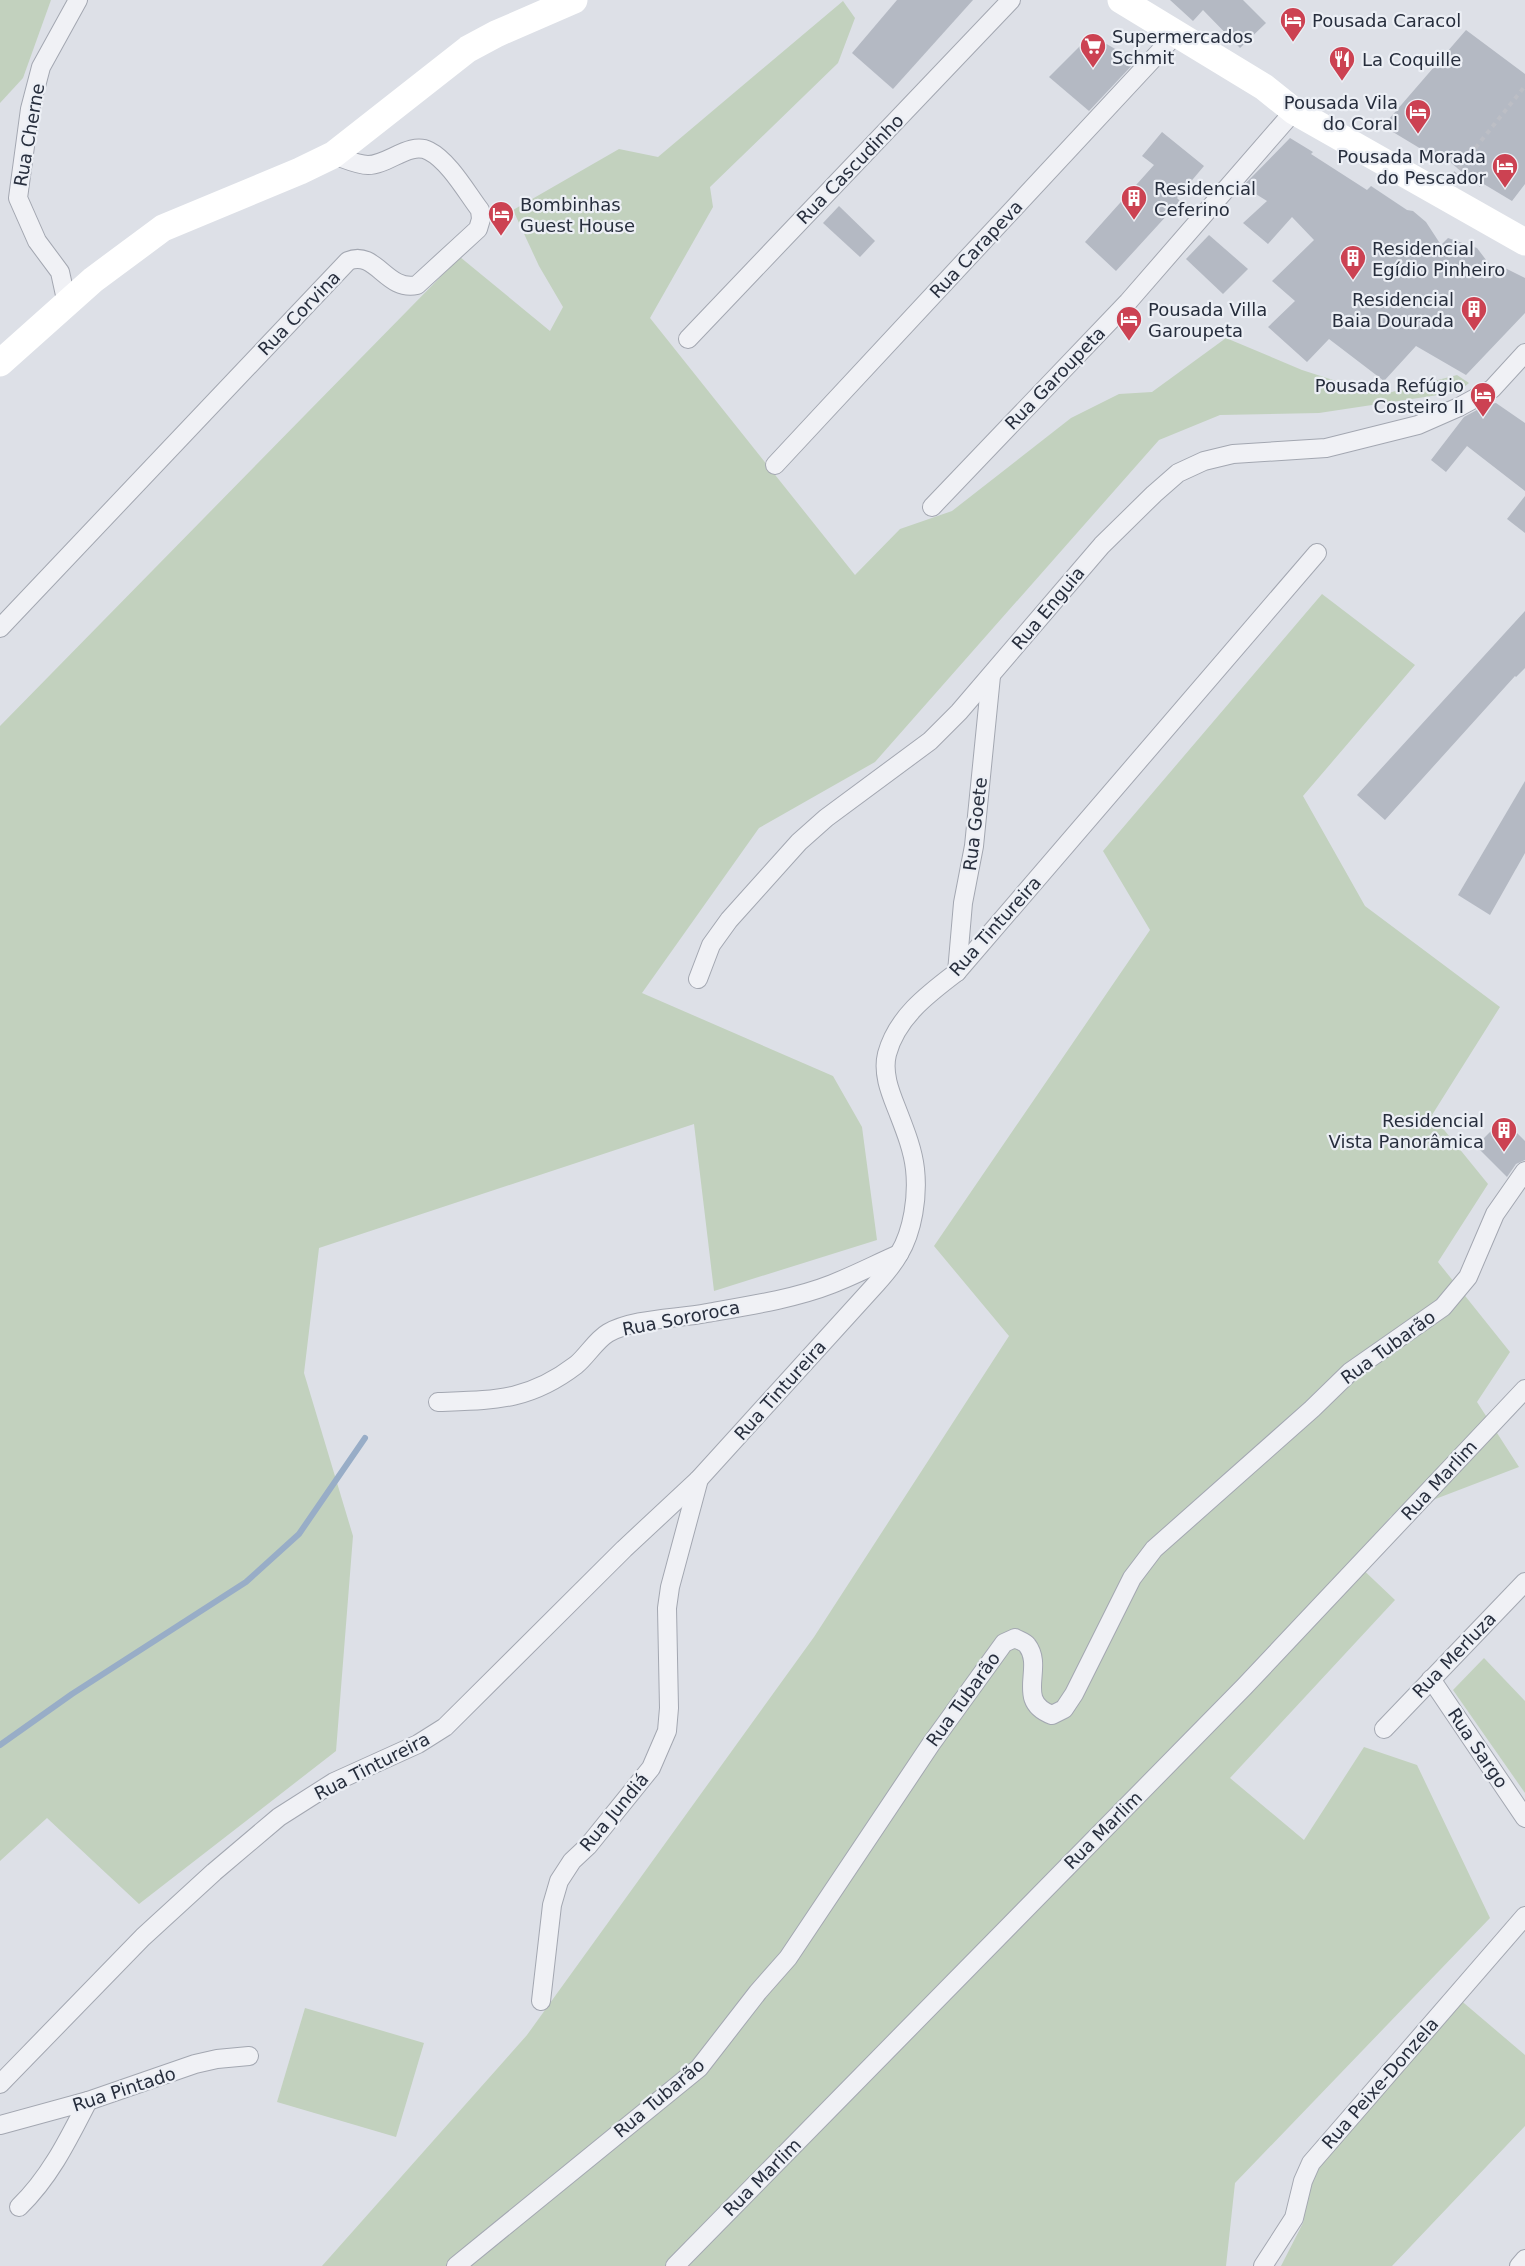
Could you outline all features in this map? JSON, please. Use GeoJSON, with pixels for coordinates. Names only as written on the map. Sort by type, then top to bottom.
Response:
{"type":"FeatureCollection","features":[{"type":"Feature","properties":{"kind":"main road"},"geometry":{"type":"LineString","coordinates":[[0,363],[93,280],[164,228],[333,155],[468,49],[496,34],[574,0]]}},
{"type":"Feature","properties":{"kind":"main road"},"geometry":{"type":"LineString","coordinates":[[1121,0],[1264,87],[1294,111],[1525,242]]}},
{"type":"Feature","properties":{"kind":"street","name":"Rua Cherne"},"geometry":{"type":"LineString","coordinates":[[67,304],[60,272],[37,241],[18,198],[28,119],[41,67],[78,0]]}},
{"type":"Feature","properties":{"kind":"street","name":"Rua Cascudinho"},"geometry":{"type":"LineString","coordinates":[[688,339],[1011,0]]}},
{"type":"Feature","properties":{"kind":"street","name":"Rua Carapeva"},"geometry":{"type":"LineString","coordinates":[[774,465],[1178,33]]}},
{"type":"Feature","properties":{"kind":"street","name":"Rua Garoupeta"},"geometry":{"type":"LineString","coordinates":[[932,507],[1128,302],[1294,111]]}},
{"type":"Feature","properties":{"kind":"street","name":"Rua Corvina"},"geometry":{"type":"LineString","coordinates":[[0,628],[348,261],[357,257],[367,260],[398,284],[408,287],[417,285],[478,229],[481,219],[480,210],[442,160],[430,151],[421,148],[413,149],[367,165],[333,155]]}},
{"type":"Feature","properties":{"kind":"street","name":"Rua Enguia"},"geometry":{"type":"LineString","coordinates":[[698,980],[711,945],[729,920],[799,842],[826,818],[930,741],[991,676],[1102,545],[1178,473],[1204,461],[1233,454],[1326,448],[1418,425],[1492,389],[1525,353]]}},
{"type":"Feature","properties":{"kind":"street","name":"Rua Tintureira"},"geometry":{"type":"LineString","coordinates":[[0,2084],[142,1937],[279,1817],[334,1782],[418,1744],[445,1727],[624,1549],[699,1479],[877,1283],[900,1253],[908,1233],[915,1201],[915,1169],[908,1139],[887,1082],[887,1055],[900,1026],[918,1002],[957,972],[1317,553]]}},
{"type":"Feature","properties":{"kind":"street","name":"Rua Goete"},"geometry":{"type":"LineString","coordinates":[[957,972],[963,903],[974,846],[991,676]]}},
{"type":"Feature","properties":{"kind":"street","name":"Rua Tubarão"},"geometry":{"type":"LineString","coordinates":[[456,2266],[699,2068],[758,1992],[788,1958],[931,1744],[1004,1642],[1015,1638],[1027,1644],[1032,1657],[1034,1703],[1042,1711],[1052,1715],[1064,1710],[1132,1578],[1154,1549],[1350,1372],[1443,1307],[1468,1277],[1495,1214],[1525,1171]]}},
{"type":"Feature","properties":{"kind":"street","name":"Rua Sororoca"},"geometry":{"type":"LineString","coordinates":[[438,1402],[494,1400],[527,1393],[553,1382],[579,1363],[608,1333],[655,1320],[706,1314],[797,1294],[831,1284],[900,1253]]}},
{"type":"Feature","properties":{"kind":"street","name":"Rua Marlim"},"geometry":{"type":"LineString","coordinates":[[675,2266],[1244,1687],[1525,1389]]}},
{"type":"Feature","properties":{"kind":"street","name":"Rua Jundiá"},"geometry":{"type":"LineString","coordinates":[[540,2001],[552,1905],[559,1881],[572,1861],[588,1846],[651,1768],[667,1731],[669,1708],[667,1608],[670,1587],[699,1479]]}},
{"type":"Feature","properties":{"kind":"street","name":"Rua Merluza"},"geometry":{"type":"LineString","coordinates":[[1384,1729],[1525,1582]]}},
{"type":"Feature","properties":{"kind":"street","name":"Rua Sargo"},"geometry":{"type":"LineString","coordinates":[[1431,1679],[1525,1818]]}},
{"type":"Feature","properties":{"kind":"street","name":"Rua Peixe-Donzela"},"geometry":{"type":"LineString","coordinates":[[1263,2266],[1294,2218],[1311,2163],[1525,1916]]}},
{"type":"Feature","properties":{"kind":"street","name":"Rua Pintado"},"geometry":{"type":"LineString","coordinates":[[0,2126],[88,2101],[195,2064],[249,2056]]}},
{"type":"Feature","properties":{"kind":"street"},"geometry":{"type":"LineString","coordinates":[[19,2207],[37,2190],[54,2165],[88,2101]]}},
{"type":"Feature","properties":{"kind":"street"},"geometry":{"type":"LineString","coordinates":[[1519,2266],[1525,2259]]}},
{"type":"Feature","properties":{"kind":"path"},"geometry":{"type":"LineString","coordinates":[[1449,181],[1525,86]]}},
{"type":"Feature","properties":{"kind":"green space"},"geometry":{"type":"Polygon","coordinates":[[[0,0],[51,0],[23,78],[0,103],[0,0]]]}},
{"type":"Feature","properties":{"kind":"green space"},"geometry":{"type":"Polygon","coordinates":[[[843,1],[855,18],[838,63],[710,187],[713,207],[650,318],[855,575],[900,529],[952,511],[1071,418],[1119,394],[1152,392],[1226,338],[1302,370],[1364,390],[1388,393],[1457,375],[1469,383],[1458,392],[1319,413],[1220,415],[1159,440],[875,762],[759,828],[642,993],[833,1076],[862,1127],[877,1240],[714,1291],[694,1124],[319,1248],[304,1373],[353,1536],[336,1751],[139,1904],[47,1818],[0,1861],[0,726],[460,257],[550,331],[563,307],[539,266],[513,210],[619,149],[658,157],[843,1]]]}},
{"type":"Feature","properties":{"kind":"green space"},"geometry":{"type":"Polygon","coordinates":[[[1322,594],[1415,665],[1303,796],[1365,906],[1500,1007],[1432,1115],[1488,1184],[1438,1262],[1510,1352],[1477,1402],[1519,1467],[1391,1516],[1355,1562],[1395,1600],[1230,1778],[1304,1840],[1364,1747],[1417,1765],[1490,1918],[1235,2183],[1226,2266],[322,2266],[527,2035],[814,1637],[1009,1336],[934,1246],[1150,930],[1103,851],[1322,594]]]}},
{"type":"Feature","properties":{"kind":"green space"},"geometry":{"type":"Polygon","coordinates":[[[1484,1658],[1525,1701],[1525,1793],[1453,1690],[1484,1658]]]}},
{"type":"Feature","properties":{"kind":"green space"},"geometry":{"type":"Polygon","coordinates":[[[1458,1998],[1525,2055],[1525,2126],[1392,2266],[1281,2266],[1303,2223],[1311,2167],[1458,1998]]]}},
{"type":"Feature","properties":{"kind":"green space"},"geometry":{"type":"Polygon","coordinates":[[[305,2008],[424,2043],[396,2137],[277,2102],[305,2008]]]}},
{"type":"Feature","properties":{"kind":"building"},"geometry":{"type":"Polygon","coordinates":[[[897,0],[973,0],[893,89],[852,53],[897,0]]]}},
{"type":"Feature","properties":{"kind":"building"},"geometry":{"type":"Polygon","coordinates":[[[1170,0],[1243,0],[1266,23],[1240,48],[1203,10],[1193,21],[1170,0]]]}},
{"type":"Feature","properties":{"kind":"building"},"geometry":{"type":"Polygon","coordinates":[[[1466,30],[1525,74],[1525,184],[1512,201],[1482,183],[1480,187],[1444,157],[1441,161],[1383,126],[1466,30]]]}},
{"type":"Feature","properties":{"kind":"building","name":"Supermercados Schmit"},"geometry":{"type":"Polygon","coordinates":[[[1091,35],[1136,61],[1089,111],[1049,77],[1091,35]]]}},
{"type":"Feature","properties":{"kind":"building"},"geometry":{"type":"Polygon","coordinates":[[[1162,132],[1204,166],[1177,198],[1180,201],[1116,271],[1085,242],[1154,165],[1142,156],[1162,132]]]}},
{"type":"Feature","properties":{"kind":"building"},"geometry":{"type":"Polygon","coordinates":[[[1290,138],[1367,190],[1371,186],[1407,210],[1413,211],[1426,222],[1441,245],[1448,238],[1477,248],[1496,273],[1503,267],[1525,278],[1525,313],[1466,375],[1416,346],[1384,381],[1329,339],[1307,362],[1268,327],[1295,301],[1272,281],[1314,240],[1292,217],[1268,244],[1243,223],[1267,201],[1243,186],[1290,138]]]}},
{"type":"Feature","properties":{"kind":"building"},"geometry":{"type":"Polygon","coordinates":[[[839,206],[875,241],[860,257],[823,223],[839,206]]]}},
{"type":"Feature","properties":{"kind":"building"},"geometry":{"type":"Polygon","coordinates":[[[1209,235],[1248,269],[1223,294],[1186,259],[1209,235]]]}},
{"type":"Feature","properties":{"kind":"building"},"geometry":{"type":"Polygon","coordinates":[[[1496,403],[1525,423],[1525,491],[1467,446],[1446,472],[1431,460],[1464,417],[1486,405],[1496,403]]]}},
{"type":"Feature","properties":{"kind":"building"},"geometry":{"type":"Polygon","coordinates":[[[1525,496],[1525,533],[1507,519],[1525,496]]]}},
{"type":"Feature","properties":{"kind":"building"},"geometry":{"type":"Polygon","coordinates":[[[1525,611],[1525,668],[1515,676],[1385,820],[1357,795],[1525,611]]]}},
{"type":"Feature","properties":{"kind":"building"},"geometry":{"type":"Polygon","coordinates":[[[1525,781],[1525,853],[1490,915],[1458,895],[1525,781]]]}},
{"type":"Feature","properties":{"kind":"building","name":"Residencial Vista Panorâmica"},"geometry":{"type":"Polygon","coordinates":[[[1503,1119],[1525,1141],[1525,1160],[1516,1164],[1507,1177],[1476,1146],[1503,1119]]]}},
{"type":"Feature","properties":{"kind":"waterway"},"geometry":{"type":"LineString","coordinates":[[0,1745],[72,1694],[246,1582],[299,1534],[365,1438]]}},
{"type":"Feature","properties":{"kind":"place","name":"Pousada Caracol"},"geometry":{"type":"Point","coordinates":[1293,43]}},
{"type":"Feature","properties":{"kind":"place","name":"Supermercados Schmit"},"geometry":{"type":"Point","coordinates":[1093,69]}},
{"type":"Feature","properties":{"kind":"place","name":"La Coquille"},"geometry":{"type":"Point","coordinates":[1342,82]}},
{"type":"Feature","properties":{"kind":"place","name":"Pousada Vila do Coral"},"geometry":{"type":"Point","coordinates":[1418,135]}},
{"type":"Feature","properties":{"kind":"place","name":"Pousada Morada do Pescador"},"geometry":{"type":"Point","coordinates":[1505,189]}},
{"type":"Feature","properties":{"kind":"place","name":"Residencial Ceferino"},"geometry":{"type":"Point","coordinates":[1134,221]}},
{"type":"Feature","properties":{"kind":"place","name":"Bombinhas Guest House"},"geometry":{"type":"Point","coordinates":[501,237]}},
{"type":"Feature","properties":{"kind":"place","name":"Residencial Egídio Pinheiro"},"geometry":{"type":"Point","coordinates":[1353,281]}},
{"type":"Feature","properties":{"kind":"place","name":"Residencial Baia Dourada"},"geometry":{"type":"Point","coordinates":[1474,332]}},
{"type":"Feature","properties":{"kind":"place","name":"Pousada Villa Garoupeta"},"geometry":{"type":"Point","coordinates":[1129,342]}},
{"type":"Feature","properties":{"kind":"place","name":"Pousada Refúgio Costeiro II"},"geometry":{"type":"Point","coordinates":[1483,418]}},
{"type":"Feature","properties":{"kind":"place","name":"Residencial Vista Panorâmica"},"geometry":{"type":"Point","coordinates":[1504,1153]}}]}
